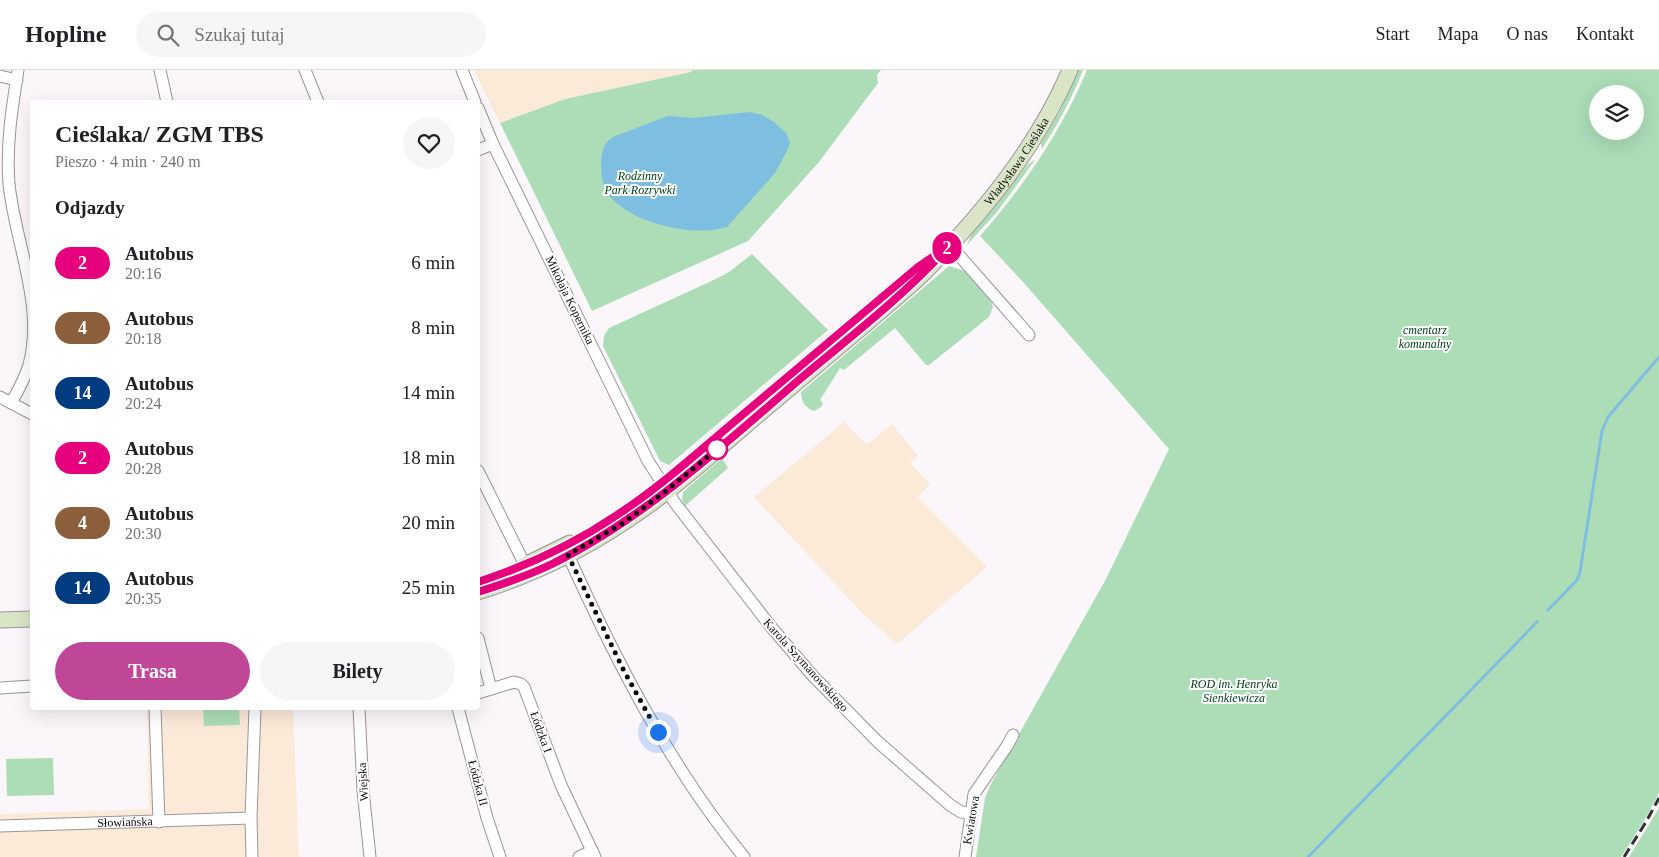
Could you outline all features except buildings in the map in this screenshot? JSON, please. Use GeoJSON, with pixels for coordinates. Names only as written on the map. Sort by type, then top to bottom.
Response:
{"type":"FeatureCollection","features":[{"type":"Feature","properties":{"kind":"street"},"geometry":{"type":"LineString","coordinates":[[160,70],[167,100]]}},
{"type":"Feature","properties":{"kind":"street"},"geometry":{"type":"LineString","coordinates":[[305,70],[317,100]]}},
{"type":"Feature","properties":{"kind":"street"},"geometry":{"type":"LineString","coordinates":[[462,70],[474,100]]}},
{"type":"Feature","properties":{"kind":"street","name":"Władysława Cieślaka"},"geometry":{"type":"LineString","coordinates":[[664,487],[924,273],[988,203],[1025,153],[1054,105],[1065,73]]}},
{"type":"Feature","properties":{"kind":"street"},"geometry":{"type":"LineString","coordinates":[[0,76],[18,75],[9,133],[8,171],[14,214],[30,284]]}},
{"type":"Feature","properties":{"kind":"street","name":"Mikołaja Kopernika"},"geometry":{"type":"LineString","coordinates":[[480,113],[493,144],[648,461],[664,487]]}},
{"type":"Feature","properties":{"kind":"street"},"geometry":{"type":"LineString","coordinates":[[480,149],[493,144]]}},
{"type":"Feature","properties":{"kind":"street"},"geometry":{"type":"LineString","coordinates":[[950,245],[1029,335]]}},
{"type":"Feature","properties":{"kind":"street"},"geometry":{"type":"LineString","coordinates":[[11,403],[28,367],[30,350]]}},
{"type":"Feature","properties":{"kind":"street"},"geometry":{"type":"LineString","coordinates":[[0,397],[30,413]]}},
{"type":"Feature","properties":{"kind":"street"},"geometry":{"type":"LineString","coordinates":[[480,476],[525,565]]}},
{"type":"Feature","properties":{"kind":"street"},"geometry":{"type":"LineString","coordinates":[[480,591],[553,564],[623,523],[664,487]]}},
{"type":"Feature","properties":{"kind":"street"},"geometry":{"type":"LineString","coordinates":[[480,581],[525,565],[566,545],[664,487]]}},
{"type":"Feature","properties":{"kind":"street","name":"Karola Szymanowskiego"},"geometry":{"type":"LineString","coordinates":[[664,487],[766,621],[823,688],[878,742],[950,805],[961,812],[971,814]]}},
{"type":"Feature","properties":{"kind":"street"},"geometry":{"type":"LineString","coordinates":[[568,555],[649,717],[694,790],[744,857]]}},
{"type":"Feature","properties":{"kind":"street"},"geometry":{"type":"LineString","coordinates":[[0,620],[30,619]]}},
{"type":"Feature","properties":{"kind":"street"},"geometry":{"type":"LineString","coordinates":[[480,646],[491,689],[480,692]]}},
{"type":"Feature","properties":{"kind":"street","name":"Łódzka I"},"geometry":{"type":"LineString","coordinates":[[491,689],[514,682],[518,682],[524,687],[561,785],[593,854]]}},
{"type":"Feature","properties":{"kind":"street"},"geometry":{"type":"LineString","coordinates":[[0,688],[30,686]]}},
{"type":"Feature","properties":{"kind":"street"},"geometry":{"type":"LineString","coordinates":[[155,710],[159,822]]}},
{"type":"Feature","properties":{"kind":"street"},"geometry":{"type":"LineString","coordinates":[[252,857],[251,818],[254,710]]}},
{"type":"Feature","properties":{"kind":"street","name":"Wiejska"},"geometry":{"type":"LineString","coordinates":[[358,710],[363,790],[370,857]]}},
{"type":"Feature","properties":{"kind":"street","name":"Łódzka II"},"geometry":{"type":"LineString","coordinates":[[459,710],[500,857]]}},
{"type":"Feature","properties":{"kind":"street","name":"Kwiatowa"},"geometry":{"type":"LineString","coordinates":[[965,857],[976,791],[1008,746],[1013,734]]}},
{"type":"Feature","properties":{"kind":"street","name":"Słowiańska"},"geometry":{"type":"LineString","coordinates":[[0,826],[251,818]]}},
{"type":"Feature","properties":{"kind":"street"},"geometry":{"type":"LineString","coordinates":[[579,857],[593,854]]}},
{"type":"Feature","properties":{"kind":"shaded area"},"geometry":{"type":"Polygon","coordinates":[[[474,70],[692,70],[692,72],[565,99],[500,123],[474,70]]]}},
{"type":"Feature","properties":{"kind":"shaded area"},"geometry":{"type":"Polygon","coordinates":[[[844,422],[867,445],[892,424],[918,456],[910,463],[930,484],[918,497],[987,567],[897,644],[864,615],[754,497],[844,422]]]}},
{"type":"Feature","properties":{"kind":"shaded area"},"geometry":{"type":"Polygon","coordinates":[[[147,710],[293,710],[299,857],[0,857],[0,814],[149,809],[147,710]]]}},
{"type":"Feature","properties":{"kind":"green space","name":"Rodzinny Park Rozrywki"},"geometry":{"type":"Polygon","coordinates":[[[692,70],[881,70],[877,75],[878,83],[819,162],[748,241],[592,311],[500,123],[565,99],[691,72],[692,70]]]}},
{"type":"Feature","properties":{"kind":"green space"},"geometry":{"type":"Polygon","coordinates":[[[1078,70],[1083,70],[1074,91],[1042,149],[1041,143],[1060,111],[1078,70]]]}},
{"type":"Feature","properties":{"kind":"green space"},"geometry":{"type":"Polygon","coordinates":[[[1087,70],[1659,70],[1659,793],[1621,857],[976,857],[985,798],[991,784],[1106,579],[1169,449],[1024,283],[980,236],[1012,198],[1040,158],[1066,115],[1087,70]]]}},
{"type":"Feature","properties":{"kind":"green space"},"geometry":{"type":"Polygon","coordinates":[[[1035,160],[997,212],[967,245],[972,233],[1028,164],[1035,160]]]}},
{"type":"Feature","properties":{"kind":"green space"},"geometry":{"type":"Polygon","coordinates":[[[752,254],[828,330],[669,465],[660,461],[603,346],[604,336],[609,328],[729,272],[752,254]]]}},
{"type":"Feature","properties":{"kind":"green space"},"geometry":{"type":"Polygon","coordinates":[[[949,266],[965,271],[991,301],[993,307],[989,317],[929,365],[926,365],[895,328],[844,370],[840,368],[820,400],[823,403],[821,407],[814,411],[806,406],[801,392],[949,266]]]}},
{"type":"Feature","properties":{"kind":"green space"},"geometry":{"type":"Polygon","coordinates":[[[722,458],[728,468],[685,506],[682,499],[683,492],[722,458]]]}},
{"type":"Feature","properties":{"kind":"green space"},"geometry":{"type":"Polygon","coordinates":[[[203,710],[239,710],[240,725],[204,726],[203,710]]]}},
{"type":"Feature","properties":{"kind":"green space"},"geometry":{"type":"Polygon","coordinates":[[[53,758],[54,795],[7,796],[6,759],[53,758]]]}},
{"type":"Feature","properties":{"kind":"green space"},"geometry":{"type":"Polygon","coordinates":[[[1659,807],[1659,857],[1629,857],[1656,813],[1659,807]]]}},
{"type":"Feature","properties":{"kind":"water"},"geometry":{"type":"Polygon","coordinates":[[[750,112],[762,115],[774,122],[786,133],[790,142],[775,173],[727,227],[697,231],[662,225],[630,213],[617,204],[607,193],[602,178],[601,159],[605,145],[613,137],[668,116],[693,118],[750,112]]]}},
{"type":"Feature","properties":{"kind":"waterway"},"geometry":{"type":"LineString","coordinates":[[1548,610],[1577,580],[1580,572],[1602,431],[1608,417],[1659,357]]}},
{"type":"Feature","properties":{"kind":"waterway"},"geometry":{"type":"LineString","coordinates":[[1308,857],[1537,622]]}},
{"type":"Feature","properties":{"kind":"railway"},"geometry":{"type":"LineString","coordinates":[[1624,857],[1659,798]]}},
{"type":"Feature","properties":{"kind":"bus line","name":"2"},"geometry":{"type":"LineString","coordinates":[[480,581],[548,555],[617,515],[644,496],[692,458],[918,267],[950,245],[924,273],[891,302],[698,466],[623,523],[553,564],[504,584],[480,591]]}},
{"type":"Feature","properties":{"kind":"route"},"geometry":{"type":"LineString","coordinates":[[658,732],[624,671],[568,555],[623,523],[698,466],[717,449]]}},
{"type":"Feature","properties":{"kind":"park label","name":"cmentarz komunalny"},"geometry":{"type":"Point","coordinates":[1425,337]}},
{"type":"Feature","properties":{"kind":"park label","name":"ROD im. Henryka Sienkiewicza"},"geometry":{"type":"Point","coordinates":[1234,691]}}]}
